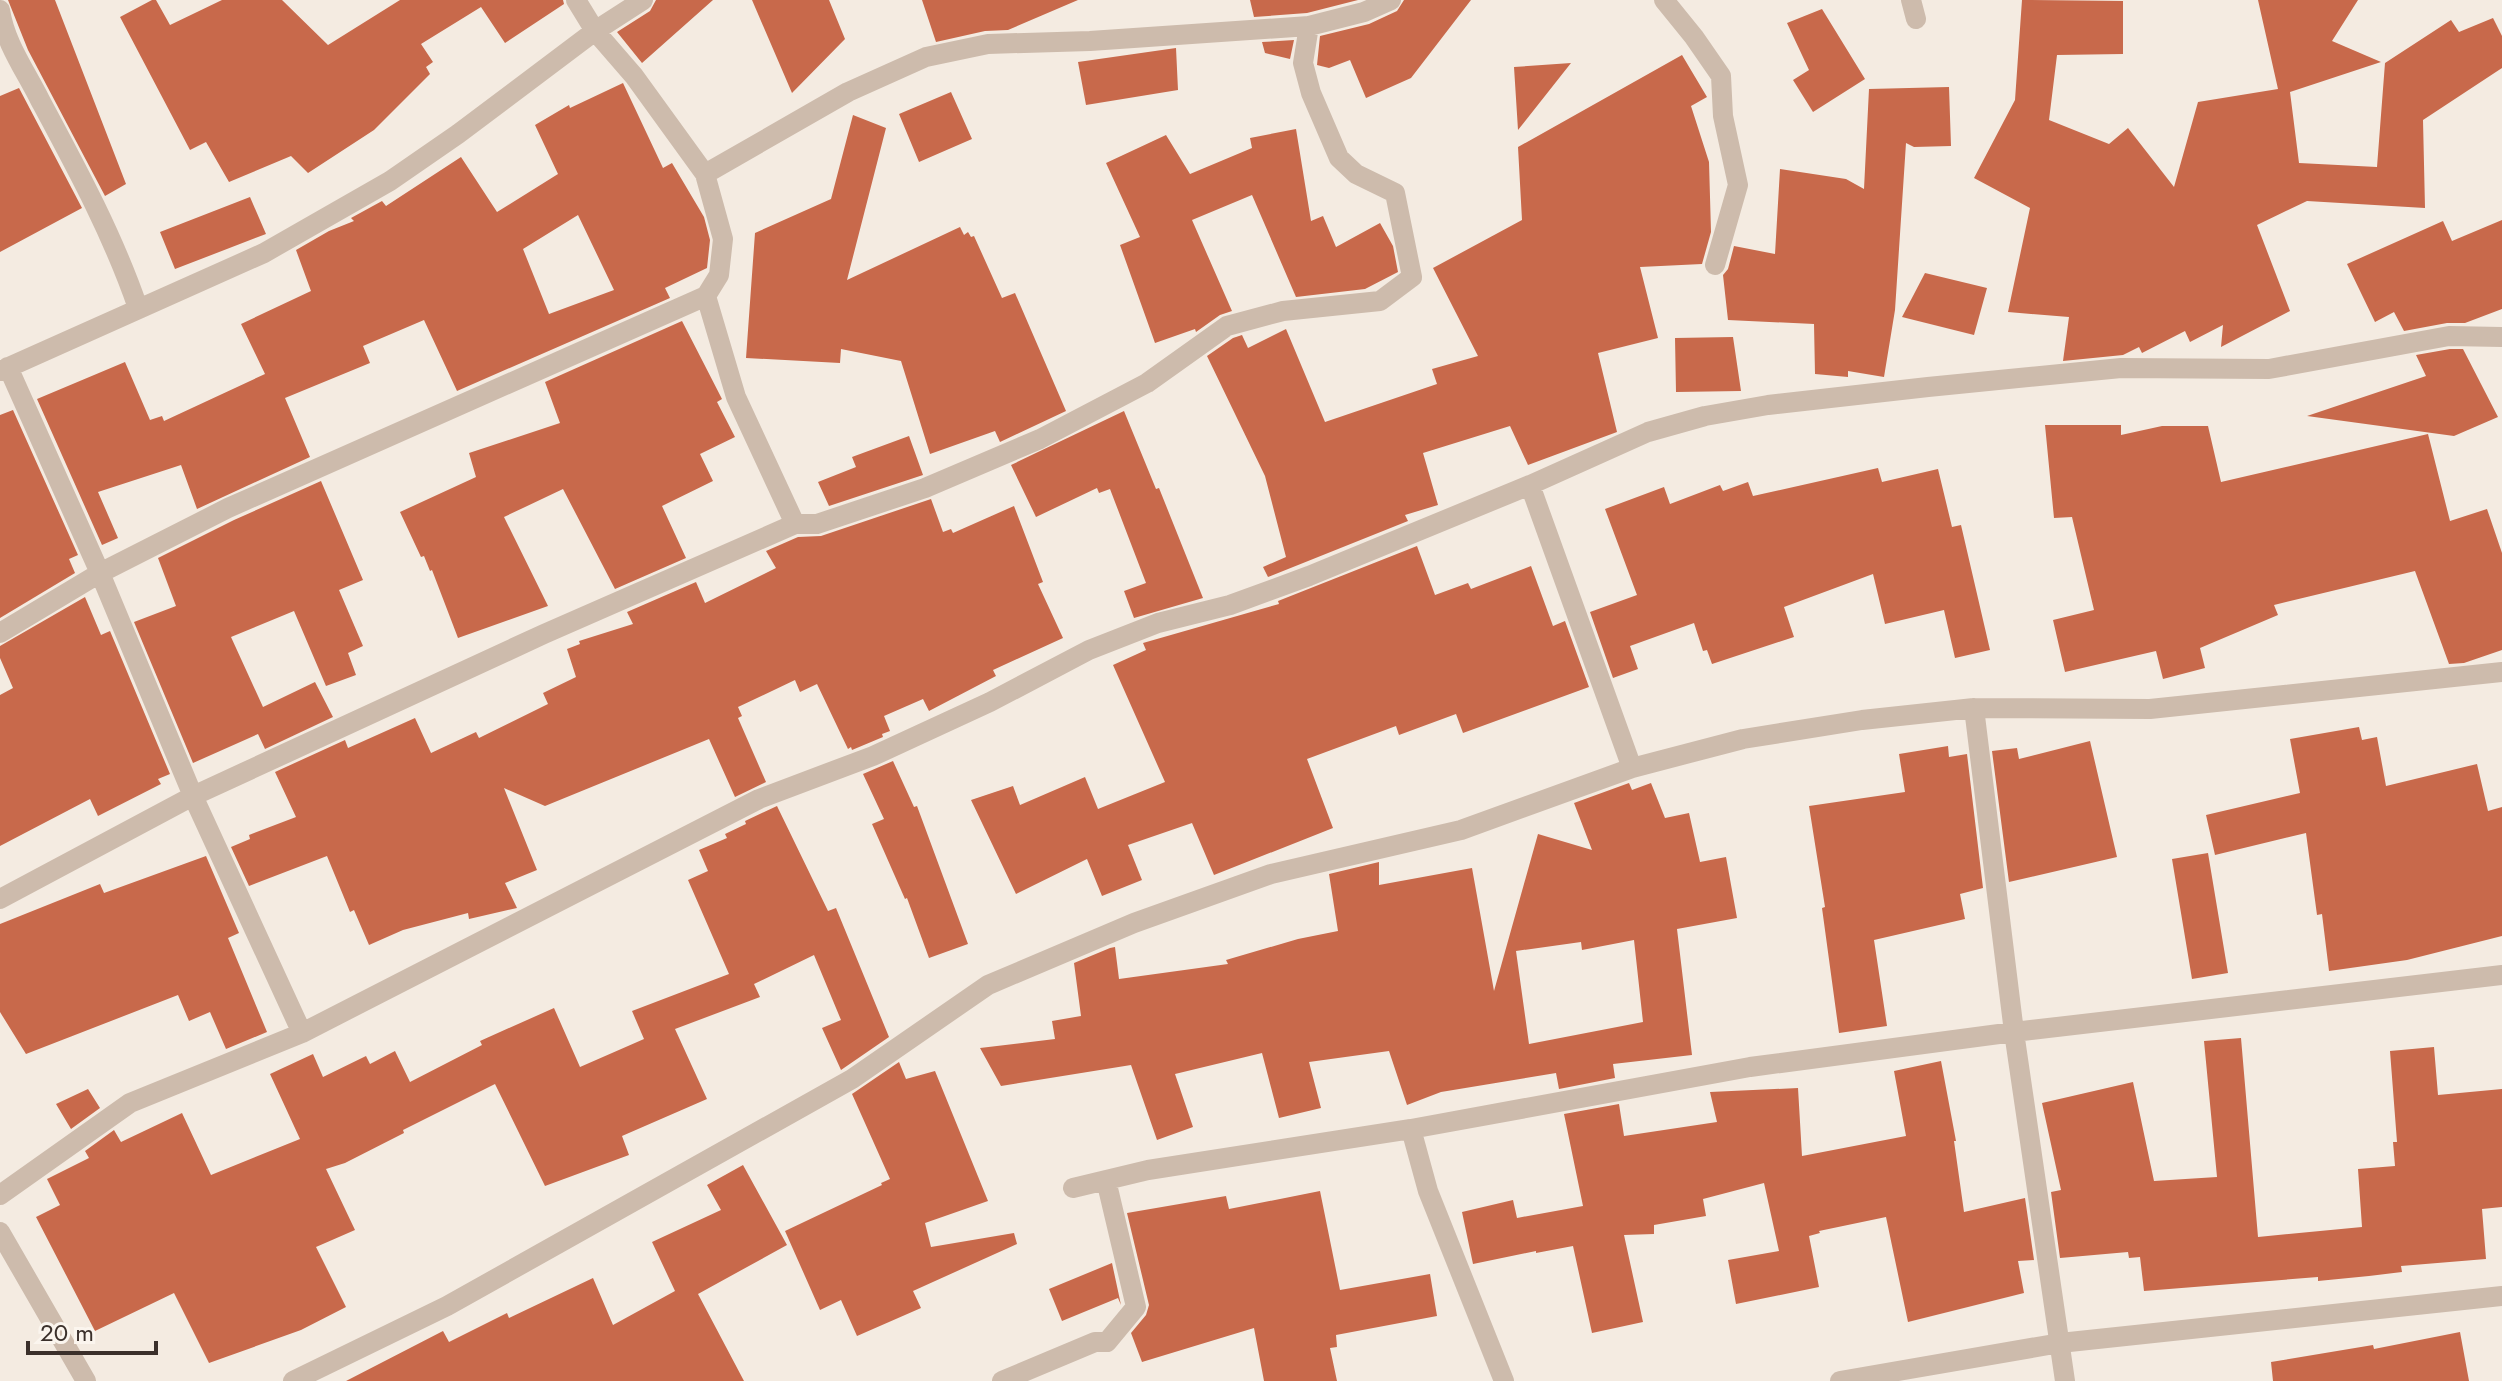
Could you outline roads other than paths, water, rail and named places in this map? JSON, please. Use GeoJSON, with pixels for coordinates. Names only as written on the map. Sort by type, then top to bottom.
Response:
{"type":"FeatureCollection","features":[{"type":"Feature","properties":{"kind":"street"},"geometry":{"type":"LineString","coordinates":[[0,633],[100,573],[242,501],[706,296],[719,275],[723,239],[705,174],[634,76],[595,31],[576,0]]}},
{"type":"Feature","properties":{"kind":"street"},"geometry":{"type":"LineString","coordinates":[[302,1033],[193,796],[100,573],[4,369],[264,253],[390,181],[595,31],[643,0]]}},
{"type":"Feature","properties":{"kind":"street"},"geometry":{"type":"LineString","coordinates":[[705,174],[848,92],[926,57],[988,44],[1090,41],[1309,26],[1364,12],[1391,0]]}},
{"type":"Feature","properties":{"kind":"street"},"geometry":{"type":"LineString","coordinates":[[1664,0],[1721,76],[1723,116],[1738,185],[1715,265]]}},
{"type":"Feature","properties":{"kind":"street"},"geometry":{"type":"LineString","coordinates":[[0,10],[16,56],[121,260],[138,308]]}},
{"type":"Feature","properties":{"kind":"street"},"geometry":{"type":"LineString","coordinates":[[0,899],[193,796],[544,634],[795,524],[817,524],[925,488],[1040,439],[1147,383],[1227,326],[1283,311],[1380,301],[1412,277],[1395,193],[1356,174],[1339,158],[1311,93],[1303,63],[1309,26]]}},
{"type":"Feature","properties":{"kind":"street"},"geometry":{"type":"LineString","coordinates":[[706,296],[736,397],[795,524]]}},
{"type":"Feature","properties":{"kind":"street"},"geometry":{"type":"LineString","coordinates":[[0,1195],[130,1103],[302,1033],[759,799],[873,756],[990,702],[1089,650],[1158,623],[1230,605],[1309,576],[1530,485],[1648,432],[1705,416],[1768,405],[2121,368],[2269,369],[2449,336],[2502,337]]}},
{"type":"Feature","properties":{"kind":"street"},"geometry":{"type":"LineString","coordinates":[[1530,485],[1632,768]]}},
{"type":"Feature","properties":{"kind":"street"},"geometry":{"type":"LineString","coordinates":[[293,1381],[447,1306],[852,1079],[988,985],[1134,923],[1271,874],[1461,830],[1632,768],[1743,739],[1862,720],[1974,708],[2150,709],[2502,672]]}},
{"type":"Feature","properties":{"kind":"street"},"geometry":{"type":"LineString","coordinates":[[1974,708],[2014,1032],[2065,1381]]}},
{"type":"Feature","properties":{"kind":"street"},"geometry":{"type":"LineString","coordinates":[[1073,1188],[1148,1170],[1411,1129],[1750,1067],[2014,1032],[2502,975]]}},
{"type":"Feature","properties":{"kind":"street"},"geometry":{"type":"LineString","coordinates":[[1411,1129],[1428,1191],[1504,1381]]}},
{"type":"Feature","properties":{"kind":"street"},"geometry":{"type":"LineString","coordinates":[[1002,1381],[1095,1342],[1107,1342],[1136,1307],[1106,1180]]}},
{"type":"Feature","properties":{"kind":"street"},"geometry":{"type":"LineString","coordinates":[[0,1232],[86,1381]]}},
{"type":"Feature","properties":{"kind":"street"},"geometry":{"type":"LineString","coordinates":[[1840,1381],[2060,1343],[2502,1296]]}}]}
